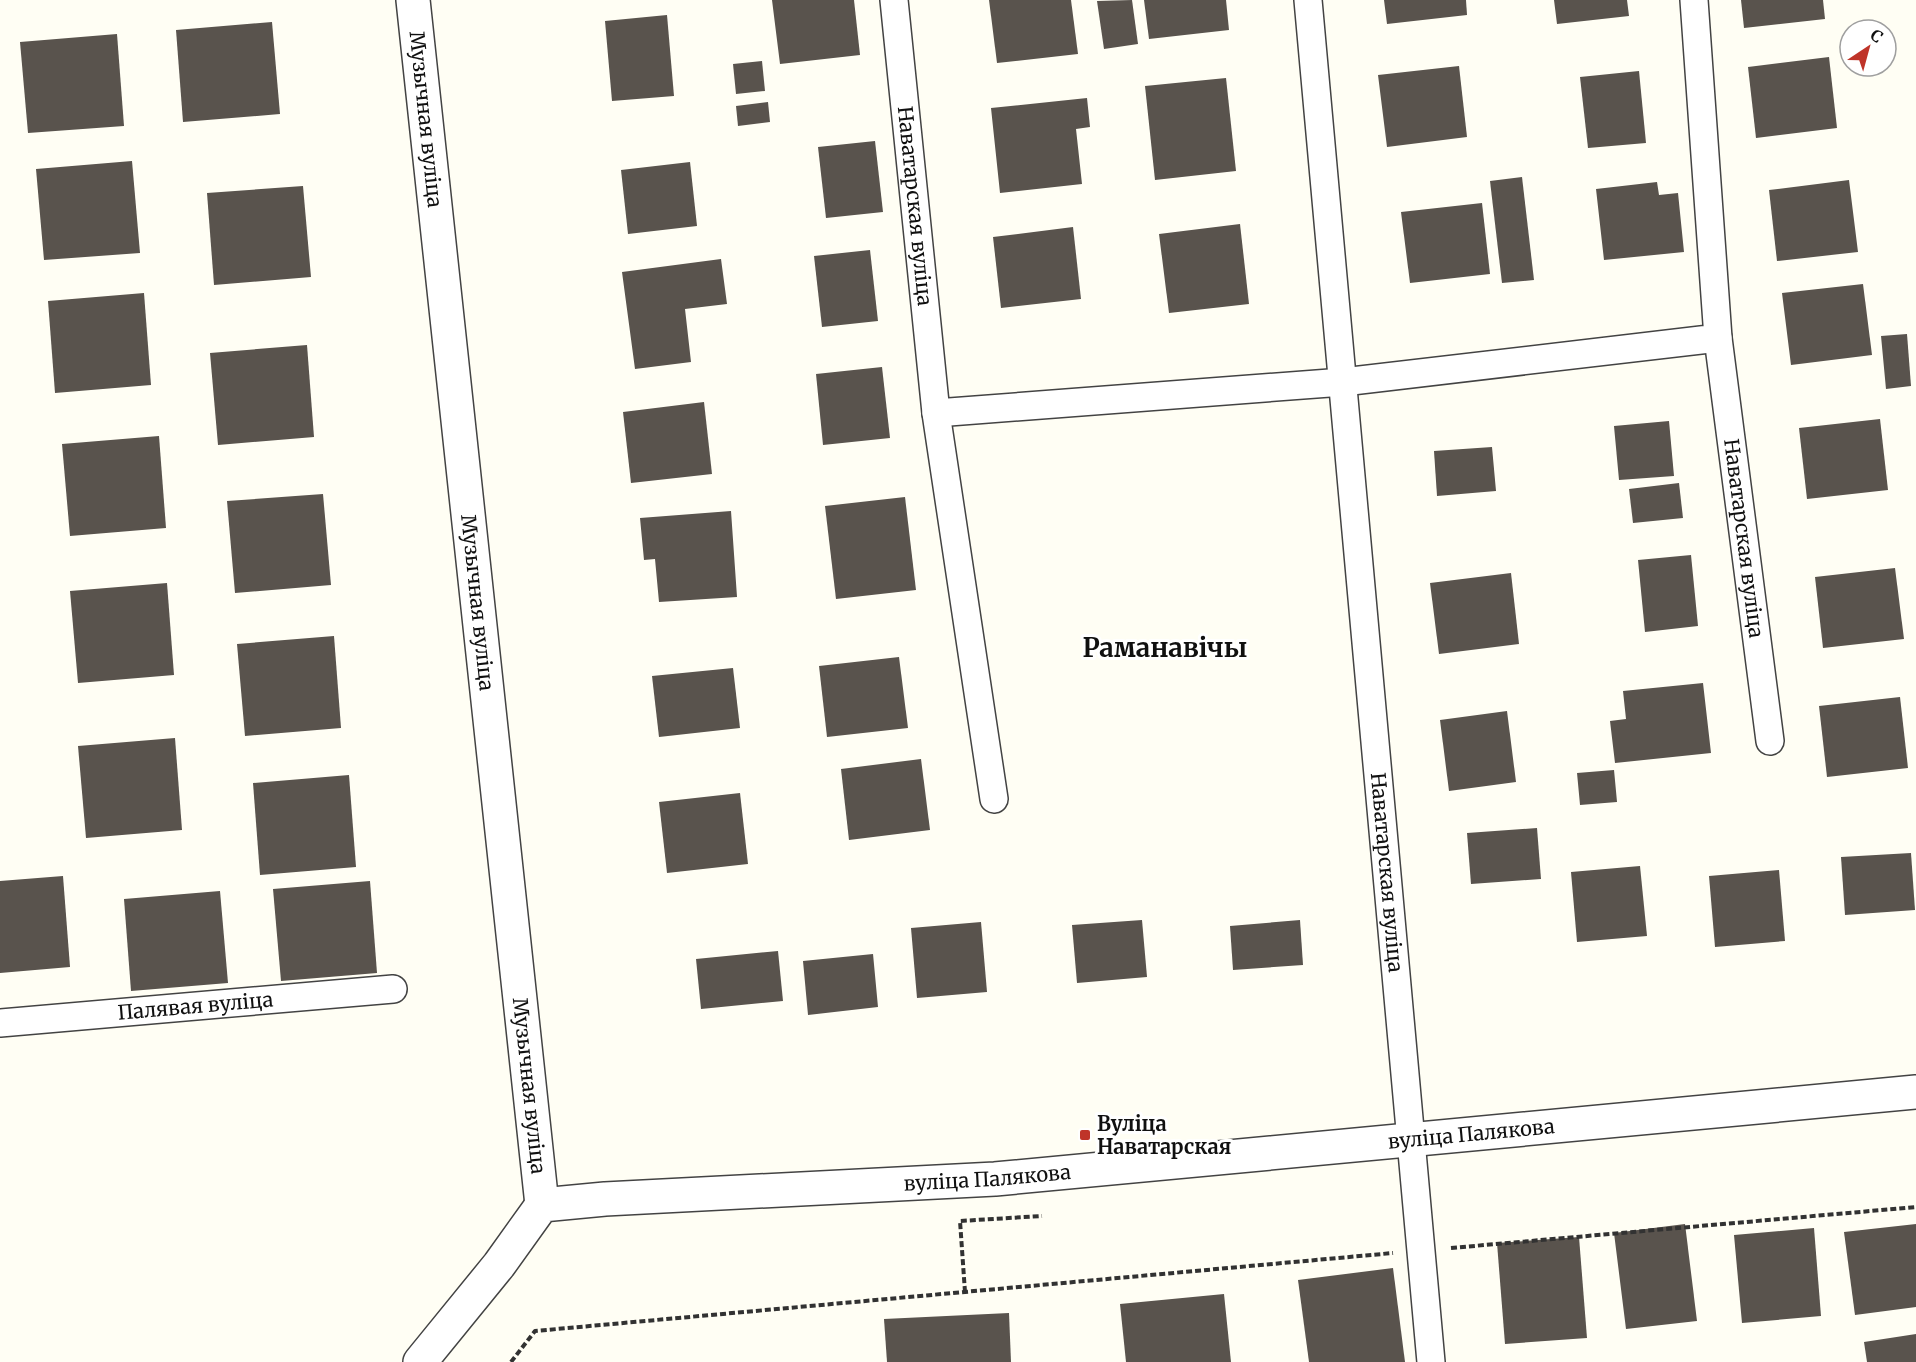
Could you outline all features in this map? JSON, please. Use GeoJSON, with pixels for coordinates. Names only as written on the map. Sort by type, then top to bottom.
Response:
{"type":"FeatureCollection","features":[{"type":"Feature","properties":{"kind":"street","name":"Музычная вуліца"},"geometry":{"type":"LineString","coordinates":[[413,0],[542,1205]]}},
{"type":"Feature","properties":{"kind":"street","name":"Наватарская вуліца"},"geometry":{"type":"LineString","coordinates":[[894,0],[936,413],[994,799]]}},
{"type":"Feature","properties":{"kind":"street","name":"Наватарская вуліца"},"geometry":{"type":"LineString","coordinates":[[1308,0],[1431,1362]]}},
{"type":"Feature","properties":{"kind":"street","name":"Наватарская вуліца"},"geometry":{"type":"LineString","coordinates":[[1694,0],[1718,338],[1770,741]]}},
{"type":"Feature","properties":{"kind":"street"},"geometry":{"type":"LineString","coordinates":[[936,413],[1343,382],[1718,338]]}},
{"type":"Feature","properties":{"kind":"street","name":"Палявая вуліца"},"geometry":{"type":"LineString","coordinates":[[0,1023],[393,989]]}},
{"type":"Feature","properties":{"kind":"street","name":"вуліца Палякова"},"geometry":{"type":"LineString","coordinates":[[542,1205],[604,1199],[995,1179],[1916,1092]]}},
{"type":"Feature","properties":{"kind":"street"},"geometry":{"type":"LineString","coordinates":[[420,1362],[499,1265],[542,1205]]}},
{"type":"Feature","properties":{"kind":"path"},"geometry":{"type":"LineString","coordinates":[[1446,1249],[1916,1207]]}},
{"type":"Feature","properties":{"kind":"path"},"geometry":{"type":"LineString","coordinates":[[965,1292],[960,1221],[1042,1216]]}},
{"type":"Feature","properties":{"kind":"path"},"geometry":{"type":"LineString","coordinates":[[512,1362],[535,1331],[1397,1253]]}},
{"type":"Feature","properties":{"kind":"building"},"geometry":{"type":"Polygon","coordinates":[[[772,0],[854,0],[860,55],[780,64],[772,0]]]}},
{"type":"Feature","properties":{"kind":"building"},"geometry":{"type":"Polygon","coordinates":[[[989,0],[1071,0],[1078,54],[997,63],[989,0]]]}},
{"type":"Feature","properties":{"kind":"building"},"geometry":{"type":"Polygon","coordinates":[[[1132,0],[1138,44],[1104,49],[1097,1],[1132,0]]]}},
{"type":"Feature","properties":{"kind":"building"},"geometry":{"type":"Polygon","coordinates":[[[1144,0],[1226,0],[1229,30],[1149,39],[1144,0]]]}},
{"type":"Feature","properties":{"kind":"building"},"geometry":{"type":"Polygon","coordinates":[[[1384,0],[1466,0],[1467,15],[1387,24],[1384,0]]]}},
{"type":"Feature","properties":{"kind":"building"},"geometry":{"type":"Polygon","coordinates":[[[1554,0],[1627,0],[1629,16],[1557,24],[1554,0]]]}},
{"type":"Feature","properties":{"kind":"building"},"geometry":{"type":"Polygon","coordinates":[[[1741,0],[1823,0],[1825,19],[1744,28],[1741,0]]]}},
{"type":"Feature","properties":{"kind":"building"},"geometry":{"type":"Polygon","coordinates":[[[667,15],[674,96],[612,101],[605,21],[667,15]]]}},
{"type":"Feature","properties":{"kind":"building"},"geometry":{"type":"Polygon","coordinates":[[[272,22],[280,114],[183,122],[176,30],[272,22]]]}},
{"type":"Feature","properties":{"kind":"building"},"geometry":{"type":"Polygon","coordinates":[[[117,34],[124,126],[28,133],[20,42],[117,34]]]}},
{"type":"Feature","properties":{"kind":"building"},"geometry":{"type":"Polygon","coordinates":[[[1829,57],[1837,128],[1756,138],[1748,67],[1829,57]]]}},
{"type":"Feature","properties":{"kind":"building"},"geometry":{"type":"Polygon","coordinates":[[[762,61],[765,91],[736,94],[733,64],[762,61]]]}},
{"type":"Feature","properties":{"kind":"building"},"geometry":{"type":"Polygon","coordinates":[[[1459,66],[1467,137],[1387,147],[1378,75],[1459,66]]]}},
{"type":"Feature","properties":{"kind":"building"},"geometry":{"type":"Polygon","coordinates":[[[1639,71],[1646,143],[1588,148],[1580,77],[1639,71]]]}},
{"type":"Feature","properties":{"kind":"building"},"geometry":{"type":"Polygon","coordinates":[[[1226,78],[1236,171],[1155,180],[1145,86],[1226,78]]]}},
{"type":"Feature","properties":{"kind":"building"},"geometry":{"type":"Polygon","coordinates":[[[1087,98],[1090,127],[1076,129],[1082,184],[1000,193],[991,108],[1087,98]]]}},
{"type":"Feature","properties":{"kind":"building"},"geometry":{"type":"Polygon","coordinates":[[[768,102],[770,122],[738,126],[736,106],[768,102]]]}},
{"type":"Feature","properties":{"kind":"building"},"geometry":{"type":"Polygon","coordinates":[[[875,141],[883,212],[826,218],[818,147],[875,141]]]}},
{"type":"Feature","properties":{"kind":"building"},"geometry":{"type":"Polygon","coordinates":[[[132,161],[140,253],[44,260],[36,169],[132,161]]]}},
{"type":"Feature","properties":{"kind":"building"},"geometry":{"type":"Polygon","coordinates":[[[690,162],[697,226],[628,234],[621,170],[690,162]]]}},
{"type":"Feature","properties":{"kind":"building"},"geometry":{"type":"Polygon","coordinates":[[[1522,177],[1534,280],[1502,283],[1490,181],[1522,177]]]}},
{"type":"Feature","properties":{"kind":"building"},"geometry":{"type":"Polygon","coordinates":[[[1849,180],[1858,252],[1777,261],[1769,190],[1849,180]]]}},
{"type":"Feature","properties":{"kind":"building"},"geometry":{"type":"Polygon","coordinates":[[[1657,182],[1659,195],[1678,193],[1684,252],[1604,260],[1596,189],[1657,182]]]}},
{"type":"Feature","properties":{"kind":"building"},"geometry":{"type":"Polygon","coordinates":[[[303,186],[311,277],[214,285],[207,193],[303,186]]]}},
{"type":"Feature","properties":{"kind":"building"},"geometry":{"type":"Polygon","coordinates":[[[1482,203],[1490,274],[1410,283],[1401,212],[1482,203]]]}},
{"type":"Feature","properties":{"kind":"building"},"geometry":{"type":"Polygon","coordinates":[[[1240,224],[1249,304],[1169,313],[1159,234],[1240,224]]]}},
{"type":"Feature","properties":{"kind":"building"},"geometry":{"type":"Polygon","coordinates":[[[1073,227],[1081,299],[1001,308],[993,237],[1073,227]]]}},
{"type":"Feature","properties":{"kind":"building"},"geometry":{"type":"Polygon","coordinates":[[[870,250],[878,321],[822,327],[814,256],[870,250]]]}},
{"type":"Feature","properties":{"kind":"building"},"geometry":{"type":"Polygon","coordinates":[[[721,259],[727,304],[685,309],[691,362],[635,369],[622,272],[721,259]]]}},
{"type":"Feature","properties":{"kind":"building"},"geometry":{"type":"Polygon","coordinates":[[[1863,284],[1872,355],[1791,365],[1782,293],[1863,284]]]}},
{"type":"Feature","properties":{"kind":"building"},"geometry":{"type":"Polygon","coordinates":[[[144,293],[151,385],[55,393],[48,301],[144,293]]]}},
{"type":"Feature","properties":{"kind":"building"},"geometry":{"type":"Polygon","coordinates":[[[1907,334],[1911,386],[1886,389],[1881,336],[1907,334]]]}},
{"type":"Feature","properties":{"kind":"building"},"geometry":{"type":"Polygon","coordinates":[[[307,345],[314,437],[218,445],[210,353],[307,345]]]}},
{"type":"Feature","properties":{"kind":"building"},"geometry":{"type":"Polygon","coordinates":[[[882,367],[890,438],[823,445],[816,374],[882,367]]]}},
{"type":"Feature","properties":{"kind":"building"},"geometry":{"type":"Polygon","coordinates":[[[704,402],[712,474],[631,483],[623,412],[704,402]]]}},
{"type":"Feature","properties":{"kind":"building"},"geometry":{"type":"Polygon","coordinates":[[[1880,419],[1888,490],[1807,499],[1799,428],[1880,419]]]}},
{"type":"Feature","properties":{"kind":"building"},"geometry":{"type":"Polygon","coordinates":[[[1669,421],[1674,476],[1619,480],[1614,426],[1669,421]]]}},
{"type":"Feature","properties":{"kind":"building"},"geometry":{"type":"Polygon","coordinates":[[[159,436],[166,528],[70,536],[62,444],[159,436]]]}},
{"type":"Feature","properties":{"kind":"building"},"geometry":{"type":"Polygon","coordinates":[[[1492,447],[1496,491],[1437,496],[1434,451],[1492,447]]]}},
{"type":"Feature","properties":{"kind":"building"},"geometry":{"type":"Polygon","coordinates":[[[1679,483],[1683,518],[1633,523],[1629,489],[1679,483]]]}},
{"type":"Feature","properties":{"kind":"building"},"geometry":{"type":"Polygon","coordinates":[[[323,494],[331,585],[235,593],[227,501],[323,494]]]}},
{"type":"Feature","properties":{"kind":"building"},"geometry":{"type":"Polygon","coordinates":[[[905,497],[916,590],[836,599],[825,506],[905,497]]]}},
{"type":"Feature","properties":{"kind":"building"},"geometry":{"type":"Polygon","coordinates":[[[731,511],[737,597],[659,602],[655,559],[644,560],[640,518],[731,511]]]}},
{"type":"Feature","properties":{"kind":"building"},"geometry":{"type":"Polygon","coordinates":[[[1691,555],[1698,626],[1645,632],[1638,560],[1691,555]]]}},
{"type":"Feature","properties":{"kind":"building"},"geometry":{"type":"Polygon","coordinates":[[[1895,568],[1904,639],[1823,648],[1815,577],[1895,568]]]}},
{"type":"Feature","properties":{"kind":"building"},"geometry":{"type":"Polygon","coordinates":[[[1511,573],[1519,644],[1439,654],[1430,583],[1511,573]]]}},
{"type":"Feature","properties":{"kind":"building"},"geometry":{"type":"Polygon","coordinates":[[[167,583],[174,675],[78,683],[70,591],[167,583]]]}},
{"type":"Feature","properties":{"kind":"building"},"geometry":{"type":"Polygon","coordinates":[[[334,636],[341,728],[245,736],[237,644],[334,636]]]}},
{"type":"Feature","properties":{"kind":"building"},"geometry":{"type":"Polygon","coordinates":[[[899,657],[908,728],[827,737],[819,666],[899,657]]]}},
{"type":"Feature","properties":{"kind":"building"},"geometry":{"type":"Polygon","coordinates":[[[733,668],[740,728],[659,737],[652,676],[733,668]]]}},
{"type":"Feature","properties":{"kind":"building"},"geometry":{"type":"Polygon","coordinates":[[[1703,683],[1711,753],[1615,763],[1610,721],[1626,719],[1623,691],[1703,683]]]}},
{"type":"Feature","properties":{"kind":"building"},"geometry":{"type":"Polygon","coordinates":[[[1900,697],[1908,768],[1827,777],[1819,706],[1900,697]]]}},
{"type":"Feature","properties":{"kind":"building"},"geometry":{"type":"Polygon","coordinates":[[[1507,711],[1516,782],[1449,791],[1440,720],[1507,711]]]}},
{"type":"Feature","properties":{"kind":"building"},"geometry":{"type":"Polygon","coordinates":[[[175,738],[182,830],[86,838],[78,746],[175,738]]]}},
{"type":"Feature","properties":{"kind":"building"},"geometry":{"type":"Polygon","coordinates":[[[921,759],[930,830],[849,840],[841,769],[921,759]]]}},
{"type":"Feature","properties":{"kind":"building"},"geometry":{"type":"Polygon","coordinates":[[[1614,770],[1617,802],[1580,805],[1577,773],[1614,770]]]}},
{"type":"Feature","properties":{"kind":"building"},"geometry":{"type":"Polygon","coordinates":[[[349,775],[356,867],[260,875],[253,783],[349,775]]]}},
{"type":"Feature","properties":{"kind":"building"},"geometry":{"type":"Polygon","coordinates":[[[740,793],[748,864],[667,873],[659,802],[740,793]]]}},
{"type":"Feature","properties":{"kind":"building"},"geometry":{"type":"Polygon","coordinates":[[[1537,828],[1541,879],[1471,884],[1467,833],[1537,828]]]}},
{"type":"Feature","properties":{"kind":"building"},"geometry":{"type":"Polygon","coordinates":[[[1911,853],[1915,910],[1845,915],[1841,857],[1911,853]]]}},
{"type":"Feature","properties":{"kind":"building"},"geometry":{"type":"Polygon","coordinates":[[[1640,866],[1647,936],[1577,942],[1571,872],[1640,866]]]}},
{"type":"Feature","properties":{"kind":"building"},"geometry":{"type":"Polygon","coordinates":[[[1779,870],[1785,941],[1715,947],[1709,876],[1779,870]]]}},
{"type":"Feature","properties":{"kind":"building"},"geometry":{"type":"Polygon","coordinates":[[[63,876],[70,967],[0,973],[0,881],[63,876]]]}},
{"type":"Feature","properties":{"kind":"building"},"geometry":{"type":"Polygon","coordinates":[[[370,881],[377,973],[281,981],[273,889],[370,881]]]}},
{"type":"Feature","properties":{"kind":"building"},"geometry":{"type":"Polygon","coordinates":[[[220,891],[228,983],[131,991],[124,899],[220,891]]]}},
{"type":"Feature","properties":{"kind":"building"},"geometry":{"type":"Polygon","coordinates":[[[1142,920],[1147,977],[1077,983],[1072,925],[1142,920]]]}},
{"type":"Feature","properties":{"kind":"building"},"geometry":{"type":"Polygon","coordinates":[[[1300,920],[1303,965],[1233,970],[1230,926],[1300,920]]]}},
{"type":"Feature","properties":{"kind":"building"},"geometry":{"type":"Polygon","coordinates":[[[981,922],[987,992],[917,998],[911,928],[981,922]]]}},
{"type":"Feature","properties":{"kind":"building"},"geometry":{"type":"Polygon","coordinates":[[[778,951],[783,1001],[701,1009],[696,959],[778,951]]]}},
{"type":"Feature","properties":{"kind":"building"},"geometry":{"type":"Polygon","coordinates":[[[873,954],[878,1007],[808,1015],[803,961],[873,954]]]}},
{"type":"Feature","properties":{"kind":"building"},"geometry":{"type":"Polygon","coordinates":[[[1685,1224],[1697,1321],[1626,1329],[1614,1233],[1685,1224]]]}},
{"type":"Feature","properties":{"kind":"building"},"geometry":{"type":"Polygon","coordinates":[[[1916,1224],[1916,1307],[1855,1315],[1844,1232],[1916,1224]]]}},
{"type":"Feature","properties":{"kind":"building"},"geometry":{"type":"Polygon","coordinates":[[[1814,1228],[1821,1316],[1742,1323],[1734,1235],[1814,1228]]]}},
{"type":"Feature","properties":{"kind":"building"},"geometry":{"type":"Polygon","coordinates":[[[1579,1237],[1587,1338],[1505,1344],[1497,1243],[1579,1237]]]}},
{"type":"Feature","properties":{"kind":"building"},"geometry":{"type":"Polygon","coordinates":[[[1393,1268],[1405,1362],[1309,1362],[1298,1280],[1393,1268]]]}},
{"type":"Feature","properties":{"kind":"building"},"geometry":{"type":"Polygon","coordinates":[[[1224,1294],[1231,1362],[1126,1362],[1120,1304],[1224,1294]]]}},
{"type":"Feature","properties":{"kind":"building"},"geometry":{"type":"Polygon","coordinates":[[[1009,1313],[1011,1362],[887,1362],[884,1319],[1009,1313]]]}},
{"type":"Feature","properties":{"kind":"building"},"geometry":{"type":"Polygon","coordinates":[[[1916,1334],[1916,1362],[1867,1362],[1864,1342],[1916,1334]]]}},
{"type":"Feature","properties":{"kind":"place","name":"Вуліца Наватарская"},"geometry":{"type":"Point","coordinates":[1085,1135]}},
{"type":"Feature","properties":{"kind":"district","name":"Раманавічы"},"geometry":{"type":"Point","coordinates":[1165,648]}}]}
